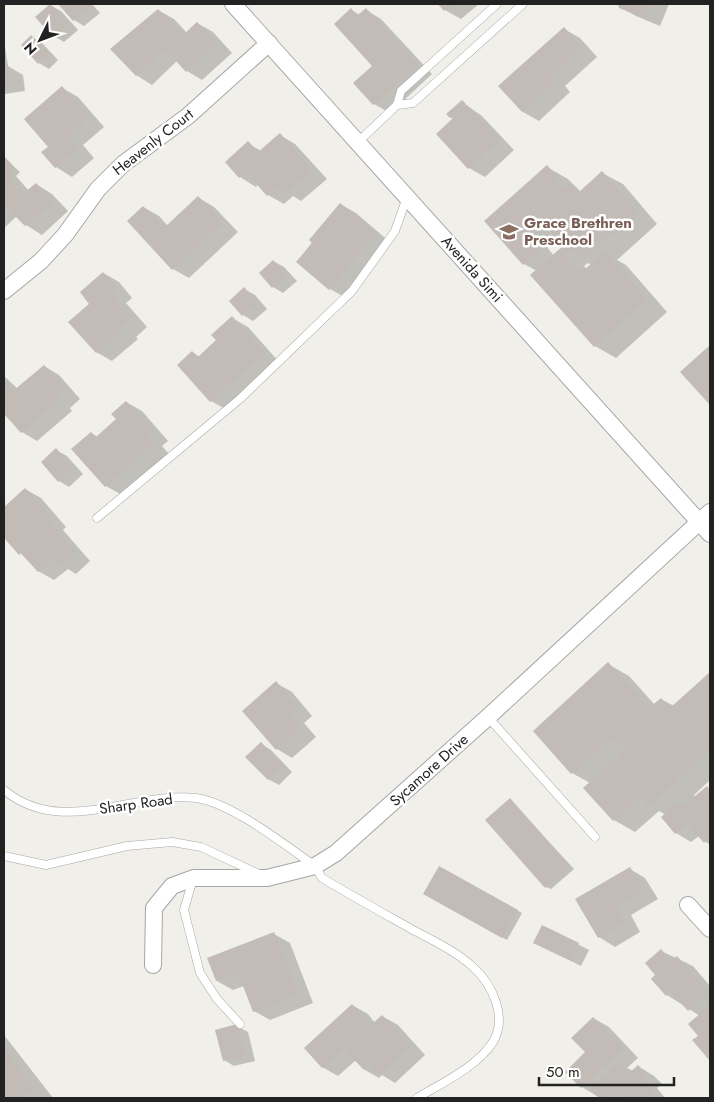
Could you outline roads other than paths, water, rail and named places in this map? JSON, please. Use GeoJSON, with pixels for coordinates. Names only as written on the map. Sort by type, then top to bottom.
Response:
{"type":"FeatureCollection","features":[{"type":"Feature","properties":{"kind":"street","name":"Avenida Simi"},"geometry":{"type":"LineString","coordinates":[[233,4],[407,197],[707,522]]}},
{"type":"Feature","properties":{"kind":"street","name":"Heavenly Court"},"geometry":{"type":"LineString","coordinates":[[4,290],[41,261],[65,235],[98,189],[123,164],[188,116],[269,43]]}},
{"type":"Feature","properties":{"kind":"street","name":"Sycamore Drive"},"geometry":{"type":"LineString","coordinates":[[153,965],[154,908],[172,886],[194,878],[267,878],[316,866],[355,837],[707,522]]}},
{"type":"Feature","properties":{"kind":"street"},"geometry":{"type":"LineString","coordinates":[[688,905],[710,929]]}},
{"type":"Feature","properties":{"kind":"lane"},"geometry":{"type":"LineString","coordinates":[[397,106],[401,91],[497,4]]}},
{"type":"Feature","properties":{"kind":"lane"},"geometry":{"type":"LineString","coordinates":[[358,142],[397,106],[413,102],[522,4]]}},
{"type":"Feature","properties":{"kind":"lane"},"geometry":{"type":"LineString","coordinates":[[97,518],[241,398],[352,291],[395,231],[407,197]]}},
{"type":"Feature","properties":{"kind":"lane"},"geometry":{"type":"LineString","coordinates":[[488,716],[595,836]]}},
{"type":"Feature","properties":{"kind":"lane","name":"Sharp Road"},"geometry":{"type":"LineString","coordinates":[[4,790],[21,803],[42,811],[69,814],[171,797],[198,798],[227,809],[316,866],[322,878],[440,944],[472,966],[487,983],[498,1004],[499,1027],[494,1042],[479,1058],[417,1098]]}},
{"type":"Feature","properties":{"kind":"lane"},"geometry":{"type":"LineString","coordinates":[[4,856],[46,865],[126,846],[172,842],[201,847],[267,878]]}},
{"type":"Feature","properties":{"kind":"lane"},"geometry":{"type":"LineString","coordinates":[[194,878],[184,910],[200,973],[217,999],[240,1024]]}},
{"type":"Feature","properties":{"kind":"place","name":"Grace Brethren Preschool"},"geometry":{"type":"Point","coordinates":[509,232]}}]}
